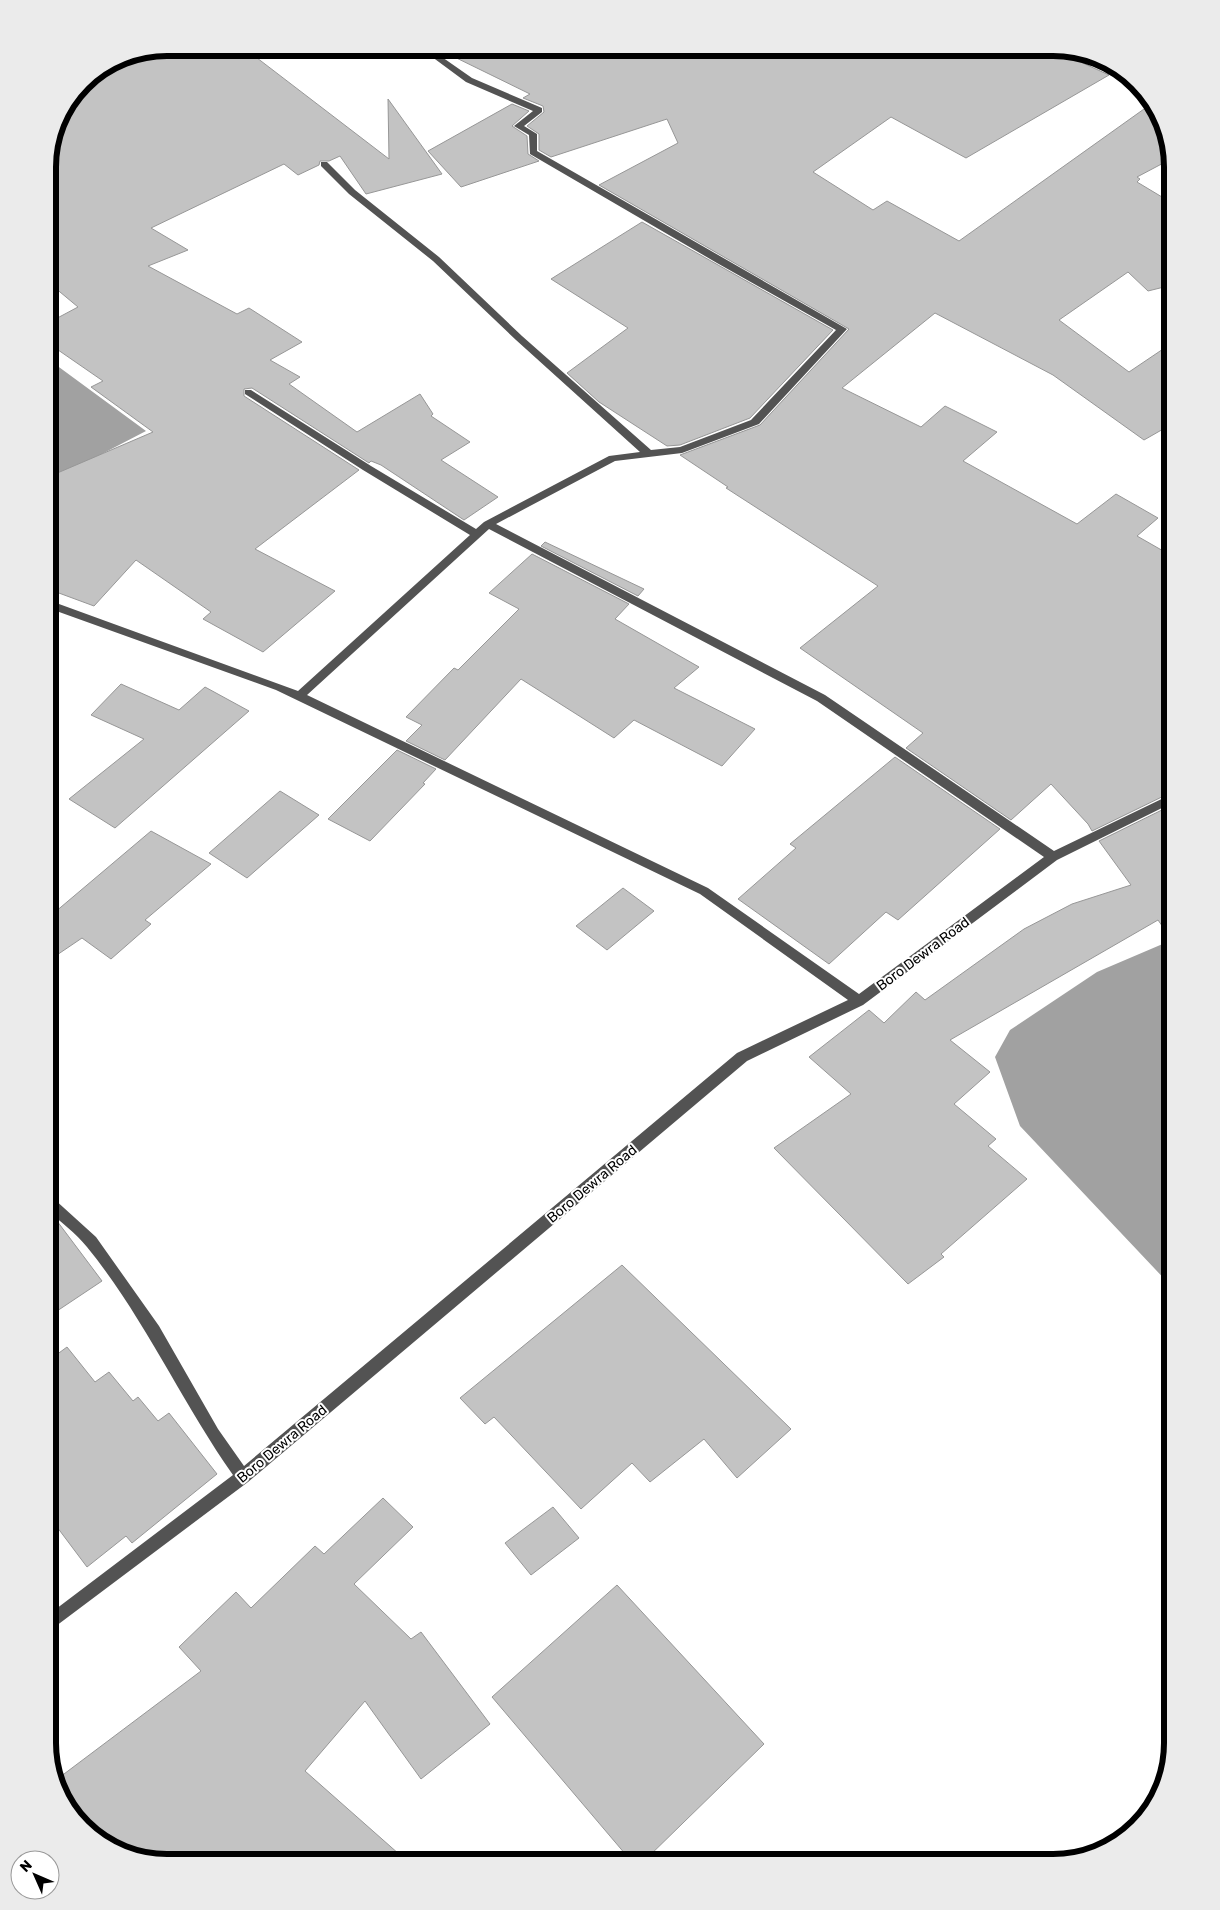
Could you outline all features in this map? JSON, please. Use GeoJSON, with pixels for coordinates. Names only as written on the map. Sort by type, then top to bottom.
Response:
{"type":"FeatureCollection","features":[{"type":"Feature","properties":{"kind":"street"},"geometry":{"type":"LineString","coordinates":[[299,696],[488,524],[613,458],[682,450],[755,422],[842,329],[720,261],[533,152],[533,134],[518,126],[539,110],[469,80],[435,56]]}},
{"type":"Feature","properties":{"kind":"street"},"geometry":{"type":"LineString","coordinates":[[324,164],[352,192],[436,259],[520,338],[649,454]]}},
{"type":"Feature","properties":{"kind":"street"},"geometry":{"type":"LineString","coordinates":[[248,392],[367,468],[477,534]]}},
{"type":"Feature","properties":{"kind":"street"},"geometry":{"type":"LineString","coordinates":[[488,524],[821,698],[1053,858]]}},
{"type":"Feature","properties":{"kind":"street"},"geometry":{"type":"LineString","coordinates":[[56,607],[280,687],[704,891],[859,1001]]}},
{"type":"Feature","properties":{"kind":"street","name":"Boro Dewra Road"},"geometry":{"type":"LineString","coordinates":[[56,1618],[243,1477],[742,1057],[859,1001],[1053,858],[1164,802]]}},
{"type":"Feature","properties":{"kind":"street"},"geometry":{"type":"LineString","coordinates":[[56,1209],[91,1241],[154,1331],[212,1434],[243,1477]]}},
{"type":"Feature","properties":{"kind":"shaded area"},"geometry":{"type":"Polygon","coordinates":[[[56,365],[146,431],[56,478],[56,365]]]}},
{"type":"Feature","properties":{"kind":"shaded area"},"geometry":{"type":"Polygon","coordinates":[[[1164,943],[1164,1279],[1020,1126],[995,1057],[1010,1030],[1097,972],[1164,943]]]}},
{"type":"Feature","properties":{"kind":"building"},"geometry":{"type":"Polygon","coordinates":[[[160,56],[254,56],[389,159],[388,99],[442,174],[366,194],[340,156],[329,161],[320,161],[319,165],[298,175],[284,164],[151,228],[188,250],[148,266],[237,314],[249,308],[302,342],[270,360],[300,377],[289,384],[357,432],[420,394],[433,414],[431,416],[470,442],[441,460],[498,497],[464,520],[381,465],[371,461],[369,463],[252,388],[244,389],[244,396],[359,470],[255,549],[335,591],[263,652],[203,619],[211,612],[136,560],[94,606],[56,592],[56,474],[153,432],[91,387],[103,381],[56,349],[56,319],[78,307],[56,289],[56,160],[60,138],[71,112],[84,94],[105,75],[138,60],[160,56]]]}},
{"type":"Feature","properties":{"kind":"building"},"geometry":{"type":"Polygon","coordinates":[[[452,56],[1060,56],[1071,57],[1109,75],[966,158],[891,117],[813,172],[873,210],[887,201],[959,241],[1146,107],[1158,131],[1164,163],[1137,177],[1140,179],[1137,182],[1164,198],[1164,287],[1148,291],[1128,272],[1059,320],[1129,372],[1164,348],[1164,429],[1144,440],[1053,375],[935,313],[842,388],[921,427],[945,406],[997,432],[963,461],[1077,524],[1116,494],[1158,518],[1137,536],[1164,551],[1164,796],[1092,831],[1088,824],[1051,784],[1011,820],[906,748],[923,733],[800,648],[878,586],[726,488],[728,487],[680,455],[760,425],[849,329],[599,185],[678,143],[667,119],[551,157],[539,150],[539,134],[527,126],[544,112],[543,106],[523,98],[530,94],[452,56]]]}},
{"type":"Feature","properties":{"kind":"building"},"geometry":{"type":"Polygon","coordinates":[[[512,104],[529,111],[512,126],[527,136],[528,154],[539,161],[461,187],[428,151],[512,104]]]}},
{"type":"Feature","properties":{"kind":"building"},"geometry":{"type":"Polygon","coordinates":[[[642,222],[833,330],[750,418],[680,445],[667,446],[599,402],[567,373],[628,328],[551,279],[642,222]]]}},
{"type":"Feature","properties":{"kind":"building"},"geometry":{"type":"Polygon","coordinates":[[[545,542],[644,589],[638,596],[541,546],[545,542]]]}},
{"type":"Feature","properties":{"kind":"building"},"geometry":{"type":"Polygon","coordinates":[[[532,554],[629,604],[615,619],[699,667],[674,688],[755,729],[722,766],[634,720],[614,738],[521,679],[445,760],[406,741],[422,725],[406,717],[454,668],[458,670],[519,609],[489,593],[532,554]]]}},
{"type":"Feature","properties":{"kind":"building"},"geometry":{"type":"Polygon","coordinates":[[[121,684],[179,710],[205,687],[249,711],[115,828],[69,799],[144,739],[91,715],[121,684]]]}},
{"type":"Feature","properties":{"kind":"building"},"geometry":{"type":"Polygon","coordinates":[[[397,750],[436,769],[423,783],[425,784],[370,841],[328,819],[397,750]]]}},
{"type":"Feature","properties":{"kind":"building"},"geometry":{"type":"Polygon","coordinates":[[[895,757],[1000,829],[898,920],[886,912],[829,964],[738,899],[796,848],[790,844],[895,757]]]}},
{"type":"Feature","properties":{"kind":"building"},"geometry":{"type":"Polygon","coordinates":[[[280,791],[319,815],[247,878],[209,853],[280,791]]]}},
{"type":"Feature","properties":{"kind":"building"},"geometry":{"type":"Polygon","coordinates":[[[1164,809],[1164,929],[1158,920],[950,1040],[990,1072],[954,1104],[996,1139],[988,1146],[1027,1179],[941,1254],[944,1257],[908,1284],[774,1148],[851,1094],[809,1057],[869,1010],[884,1023],[916,992],[925,1000],[1024,929],[1072,904],[1131,885],[1099,841],[1164,809]]]}},
{"type":"Feature","properties":{"kind":"building"},"geometry":{"type":"Polygon","coordinates":[[[151,831],[211,864],[145,920],[151,924],[111,959],[82,938],[56,956],[56,911],[151,831]]]}},
{"type":"Feature","properties":{"kind":"building"},"geometry":{"type":"Polygon","coordinates":[[[623,888],[654,911],[607,950],[576,926],[623,888]]]}},
{"type":"Feature","properties":{"kind":"building"},"geometry":{"type":"Polygon","coordinates":[[[56,1220],[57,1221],[102,1281],[56,1312],[56,1220]]]}},
{"type":"Feature","properties":{"kind":"building"},"geometry":{"type":"Polygon","coordinates":[[[622,1265],[791,1429],[737,1478],[704,1439],[650,1482],[632,1463],[581,1509],[494,1417],[485,1424],[460,1398],[622,1265]]]}},
{"type":"Feature","properties":{"kind":"building"},"geometry":{"type":"Polygon","coordinates":[[[67,1347],[95,1382],[109,1372],[133,1401],[138,1397],[158,1421],[169,1413],[217,1474],[132,1543],[126,1536],[87,1567],[56,1526],[56,1355],[67,1347]]]}},
{"type":"Feature","properties":{"kind":"building"},"geometry":{"type":"Polygon","coordinates":[[[383,1498],[413,1527],[354,1584],[411,1639],[421,1632],[490,1724],[421,1779],[365,1701],[305,1771],[399,1854],[160,1854],[131,1848],[105,1835],[75,1805],[61,1776],[201,1671],[179,1647],[236,1592],[251,1608],[315,1546],[324,1554],[383,1498]]]}},
{"type":"Feature","properties":{"kind":"building"},"geometry":{"type":"Polygon","coordinates":[[[553,1507],[579,1538],[531,1575],[505,1543],[553,1507]]]}},
{"type":"Feature","properties":{"kind":"building"},"geometry":{"type":"Polygon","coordinates":[[[617,1585],[764,1744],[651,1854],[625,1854],[492,1697],[617,1585]]]}}]}
